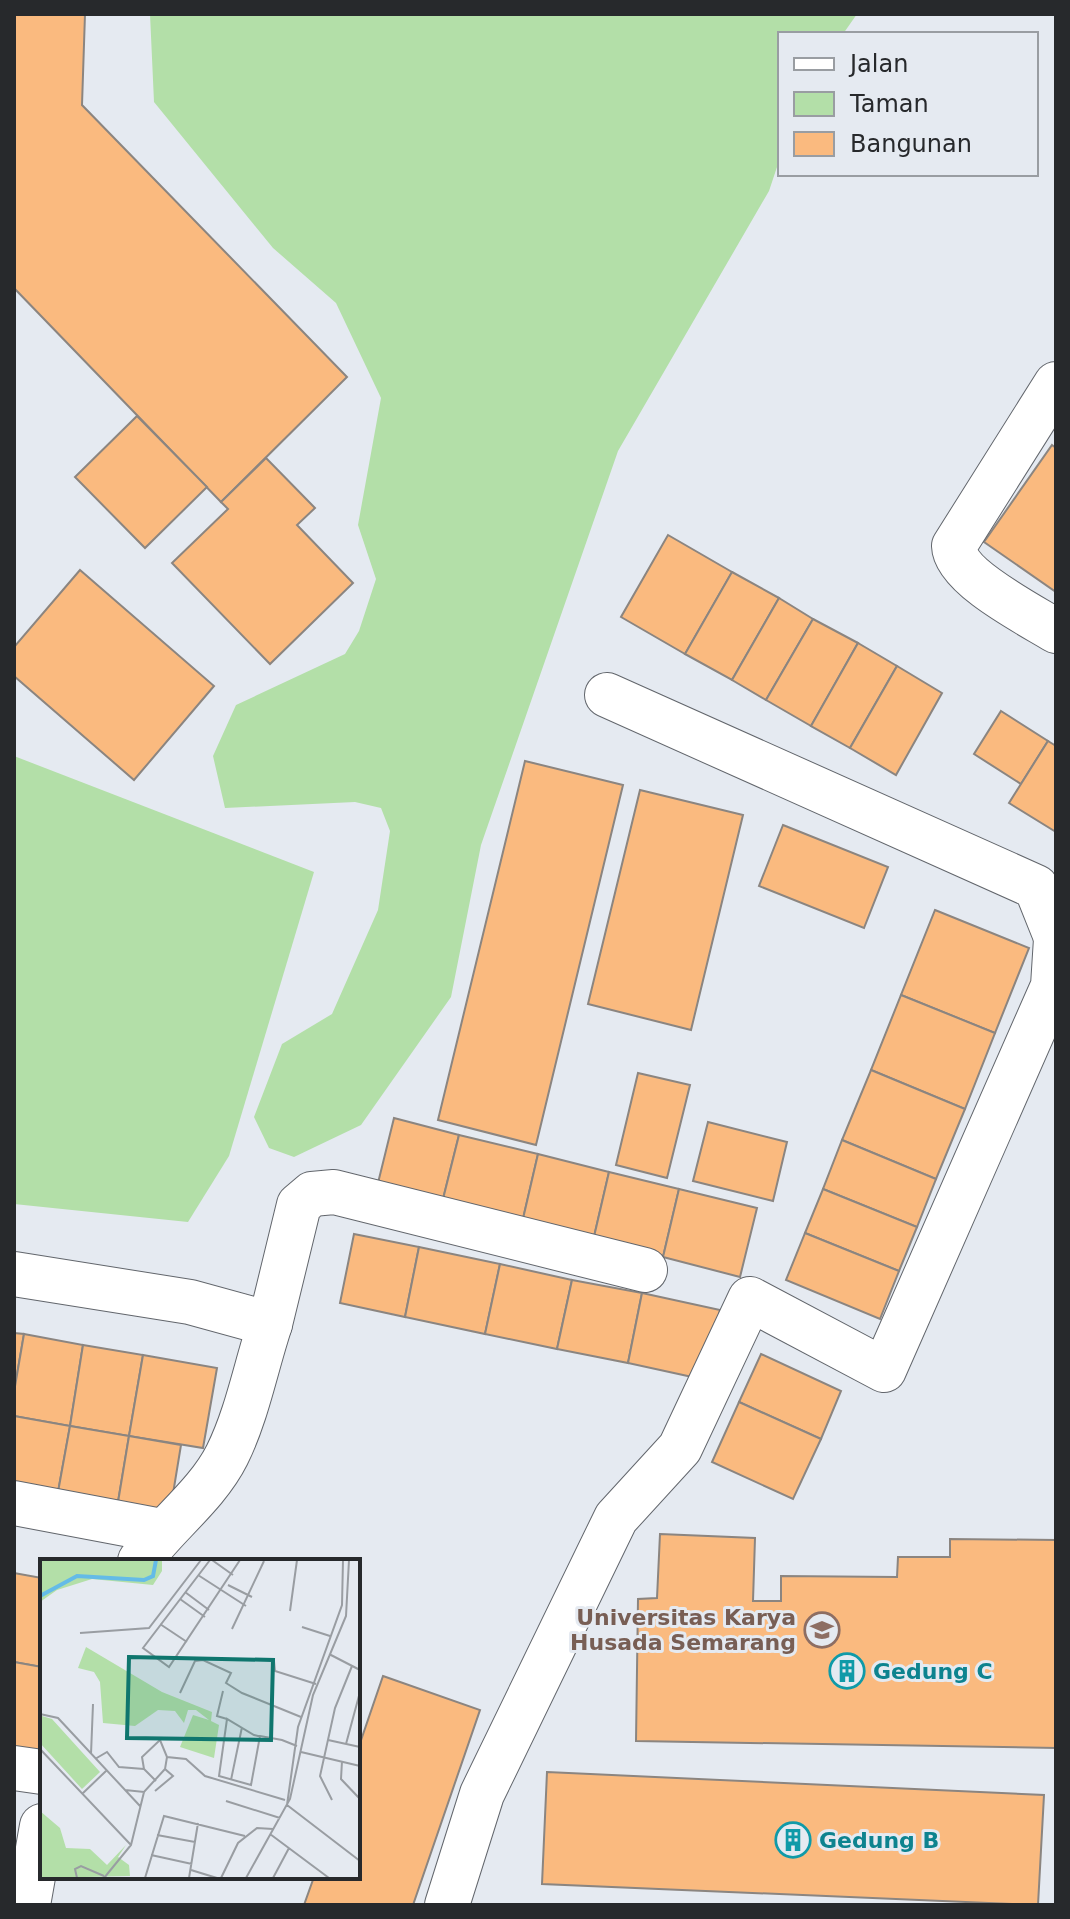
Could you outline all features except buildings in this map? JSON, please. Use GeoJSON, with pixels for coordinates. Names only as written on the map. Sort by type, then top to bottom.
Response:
{"type":"FeatureCollection","features":[{"type":"Feature","properties":{"kind":"street"},"geometry":{"type":"LineString","coordinates":[[1056,384],[954,546],[954,558],[968,573],[1056,631]]}},
{"type":"Feature","properties":{"kind":"street"},"geometry":{"type":"LineString","coordinates":[[447,1905],[482,1794],[616,1518],[680,1448],[750,1299],[884,1370],[1053,986],[1056,938],[1036,887],[607,695]]}},
{"type":"Feature","properties":{"kind":"street"},"geometry":{"type":"LineString","coordinates":[[14,1503],[151,1546],[195,1498],[227,1455],[270,1324],[299,1205],[312,1194],[334,1192],[645,1270]]}},
{"type":"Feature","properties":{"kind":"street"},"geometry":{"type":"LineString","coordinates":[[14,1274],[190,1302],[270,1324]]}},
{"type":"Feature","properties":{"kind":"street"},"geometry":{"type":"LineString","coordinates":[[14,1768],[40,1772]]}},
{"type":"Feature","properties":{"kind":"street"},"geometry":{"type":"LineString","coordinates":[[28,1905],[40,1837]]}},
{"type":"Feature","properties":{"kind":"green space"},"geometry":{"type":"Polygon","coordinates":[[[150,14],[857,14],[844,32],[778,32],[778,164],[769,191],[618,451],[481,845],[451,997],[361,1125],[294,1157],[269,1148],[254,1117],[282,1044],[332,1014],[378,910],[390,831],[381,808],[355,802],[225,808],[213,756],[236,705],[345,654],[359,631],[376,579],[358,525],[381,398],[336,303],[273,248],[154,102],[150,14]]]}},
{"type":"Feature","properties":{"kind":"green space"},"geometry":{"type":"Polygon","coordinates":[[[14,756],[314,872],[229,1156],[188,1222],[14,1204],[14,756]]]}},
{"type":"Feature","properties":{"kind":"place","name":"Universitas Karya Husada Semarang"},"geometry":{"type":"Point","coordinates":[822,1630]}},
{"type":"Feature","properties":{"kind":"place","name":"Gedung C"},"geometry":{"type":"Point","coordinates":[847,1671]}},
{"type":"Feature","properties":{"kind":"place","name":"Gedung B"},"geometry":{"type":"Point","coordinates":[793,1840]}}]}
